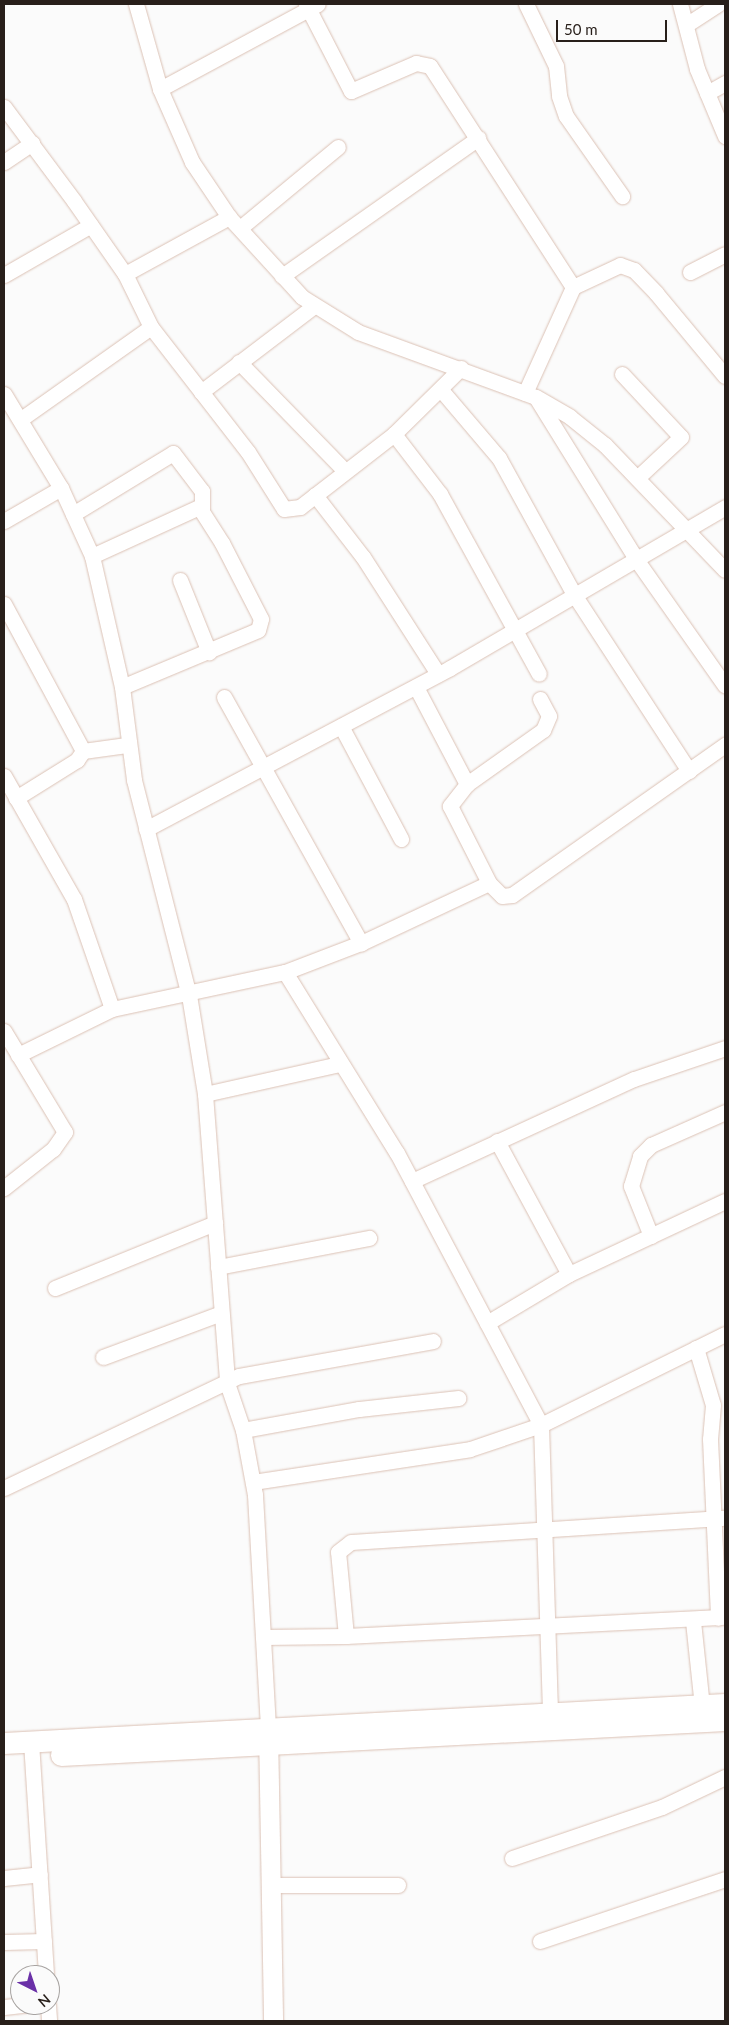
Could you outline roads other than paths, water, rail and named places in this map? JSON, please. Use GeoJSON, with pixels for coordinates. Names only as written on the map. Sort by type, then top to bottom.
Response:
{"type":"FeatureCollection","features":[{"type":"Feature","properties":{"kind":"main road"},"geometry":{"type":"LineString","coordinates":[[268,1738],[550,1714],[725,1704]]}},
{"type":"Feature","properties":{"kind":"main road"},"geometry":{"type":"LineString","coordinates":[[4,1743],[30,1749],[725,1720]]}},
{"type":"Feature","properties":{"kind":"main road"},"geometry":{"type":"LineString","coordinates":[[4,1758],[30,1749]]}},
{"type":"Feature","properties":{"kind":"street"},"geometry":{"type":"LineString","coordinates":[[136,4],[160,89],[192,162],[234,223],[282,276],[314,306],[358,332],[461,368],[530,395],[586,429],[637,478],[725,570]]}},
{"type":"Feature","properties":{"kind":"street"},"geometry":{"type":"LineString","coordinates":[[526,4],[556,66],[559,96],[566,116],[622,196]]}},
{"type":"Feature","properties":{"kind":"street"},"geometry":{"type":"LineString","coordinates":[[680,4],[707,93],[725,136]]}},
{"type":"Feature","properties":{"kind":"street"},"geometry":{"type":"LineString","coordinates":[[686,25],[718,4]]}},
{"type":"Feature","properties":{"kind":"street"},"geometry":{"type":"LineString","coordinates":[[160,89],[311,5],[351,91],[416,63],[427,63],[478,138],[573,287]]}},
{"type":"Feature","properties":{"kind":"street"},"geometry":{"type":"LineString","coordinates":[[707,93],[725,83]]}},
{"type":"Feature","properties":{"kind":"street"},"geometry":{"type":"LineString","coordinates":[[4,107],[32,143],[125,274],[152,327],[248,452],[284,509],[295,509],[394,434],[442,391],[461,368]]}},
{"type":"Feature","properties":{"kind":"street"},"geometry":{"type":"LineString","coordinates":[[282,276],[478,138]]}},
{"type":"Feature","properties":{"kind":"street"},"geometry":{"type":"LineString","coordinates":[[4,162],[32,143]]}},
{"type":"Feature","properties":{"kind":"street"},"geometry":{"type":"LineString","coordinates":[[125,274],[234,223],[338,147]]}},
{"type":"Feature","properties":{"kind":"street"},"geometry":{"type":"LineString","coordinates":[[4,275],[91,225]]}},
{"type":"Feature","properties":{"kind":"street"},"geometry":{"type":"LineString","coordinates":[[690,272],[725,254]]}},
{"type":"Feature","properties":{"kind":"street"},"geometry":{"type":"LineString","coordinates":[[530,395],[573,287],[609,268],[629,267],[725,376]]}},
{"type":"Feature","properties":{"kind":"street"},"geometry":{"type":"LineString","coordinates":[[201,392],[314,306]]}},
{"type":"Feature","properties":{"kind":"street"},"geometry":{"type":"LineString","coordinates":[[21,419],[152,327]]}},
{"type":"Feature","properties":{"kind":"street"},"geometry":{"type":"LineString","coordinates":[[239,362],[344,470]]}},
{"type":"Feature","properties":{"kind":"street"},"geometry":{"type":"LineString","coordinates":[[622,374],[680,437],[637,478]]}},
{"type":"Feature","properties":{"kind":"street"},"geometry":{"type":"LineString","coordinates":[[442,391],[499,458],[575,596],[689,771]]}},
{"type":"Feature","properties":{"kind":"street"},"geometry":{"type":"LineString","coordinates":[[4,394],[21,419],[61,488],[92,556],[122,687],[127,745],[146,829],[189,995],[205,1094],[227,1383],[243,1430],[253,1482],[268,1738],[273,2021]]}},
{"type":"Feature","properties":{"kind":"street"},"geometry":{"type":"LineString","coordinates":[[530,395],[638,562],[725,686]]}},
{"type":"Feature","properties":{"kind":"street"},"geometry":{"type":"LineString","coordinates":[[394,434],[440,494],[539,674]]}},
{"type":"Feature","properties":{"kind":"street"},"geometry":{"type":"LineString","coordinates":[[73,514],[172,453],[202,491],[202,509],[262,623],[258,630],[122,687]]}},
{"type":"Feature","properties":{"kind":"street"},"geometry":{"type":"LineString","coordinates":[[4,521],[61,488]]}},
{"type":"Feature","properties":{"kind":"street"},"geometry":{"type":"LineString","coordinates":[[315,495],[362,557],[438,674]]}},
{"type":"Feature","properties":{"kind":"street"},"geometry":{"type":"LineString","coordinates":[[146,829],[416,687],[515,632],[575,596],[638,562],[686,529],[725,506]]}},
{"type":"Feature","properties":{"kind":"street"},"geometry":{"type":"LineString","coordinates":[[92,556],[191,509],[202,509]]}},
{"type":"Feature","properties":{"kind":"street"},"geometry":{"type":"LineString","coordinates":[[180,580],[209,652]]}},
{"type":"Feature","properties":{"kind":"street"},"geometry":{"type":"LineString","coordinates":[[4,604],[83,751]]}},
{"type":"Feature","properties":{"kind":"street"},"geometry":{"type":"LineString","coordinates":[[416,687],[467,784]]}},
{"type":"Feature","properties":{"kind":"street"},"geometry":{"type":"LineString","coordinates":[[224,698],[260,768],[361,943]]}},
{"type":"Feature","properties":{"kind":"street"},"geometry":{"type":"LineString","coordinates":[[540,699],[549,716],[543,730],[467,784],[452,800],[451,811],[489,884],[502,896],[512,895],[725,745]]}},
{"type":"Feature","properties":{"kind":"street"},"geometry":{"type":"LineString","coordinates":[[341,726],[401,839]]}},
{"type":"Feature","properties":{"kind":"street"},"geometry":{"type":"LineString","coordinates":[[16,798],[77,760],[83,751],[127,745]]}},
{"type":"Feature","properties":{"kind":"street"},"geometry":{"type":"LineString","coordinates":[[4,776],[86,924],[96,972],[112,1009]]}},
{"type":"Feature","properties":{"kind":"street"},"geometry":{"type":"LineString","coordinates":[[18,1055],[112,1009],[189,995],[284,972],[361,943],[489,884]]}},
{"type":"Feature","properties":{"kind":"street"},"geometry":{"type":"LineString","coordinates":[[284,972],[412,1181],[541,1425],[550,1714]]}},
{"type":"Feature","properties":{"kind":"street"},"geometry":{"type":"LineString","coordinates":[[4,1031],[65,1132],[53,1149],[4,1188]]}},
{"type":"Feature","properties":{"kind":"street"},"geometry":{"type":"LineString","coordinates":[[412,1181],[634,1079],[725,1048]]}},
{"type":"Feature","properties":{"kind":"street"},"geometry":{"type":"LineString","coordinates":[[205,1094],[339,1064]]}},
{"type":"Feature","properties":{"kind":"street"},"geometry":{"type":"LineString","coordinates":[[651,1236],[632,1186],[640,1156],[651,1145],[725,1112]]}},
{"type":"Feature","properties":{"kind":"street"},"geometry":{"type":"LineString","coordinates":[[497,1141],[569,1274]]}},
{"type":"Feature","properties":{"kind":"street"},"geometry":{"type":"LineString","coordinates":[[487,1323],[569,1274],[725,1201]]}},
{"type":"Feature","properties":{"kind":"street"},"geometry":{"type":"LineString","coordinates":[[56,1288],[215,1223]]}},
{"type":"Feature","properties":{"kind":"street"},"geometry":{"type":"LineString","coordinates":[[218,1267],[369,1238]]}},
{"type":"Feature","properties":{"kind":"street"},"geometry":{"type":"LineString","coordinates":[[103,1356],[221,1313]]}},
{"type":"Feature","properties":{"kind":"street"},"geometry":{"type":"LineString","coordinates":[[253,1482],[470,1449],[541,1425],[725,1334]]}},
{"type":"Feature","properties":{"kind":"street"},"geometry":{"type":"LineString","coordinates":[[4,1488],[227,1383],[266,1371],[433,1341]]}},
{"type":"Feature","properties":{"kind":"street"},"geometry":{"type":"LineString","coordinates":[[263,1637],[346,1636],[547,1623],[693,1621],[721,1618],[719,1518],[710,1439],[713,1405],[696,1348]]}},
{"type":"Feature","properties":{"kind":"street"},"geometry":{"type":"LineString","coordinates":[[243,1430],[359,1408],[458,1398]]}},
{"type":"Feature","properties":{"kind":"street"},"geometry":{"type":"LineString","coordinates":[[710,1439],[725,1438]]}},
{"type":"Feature","properties":{"kind":"street"},"geometry":{"type":"LineString","coordinates":[[346,1636],[338,1552],[345,1544],[719,1518]]}},
{"type":"Feature","properties":{"kind":"street"},"geometry":{"type":"LineString","coordinates":[[693,1621],[702,1706]]}},
{"type":"Feature","properties":{"kind":"street"},"geometry":{"type":"LineString","coordinates":[[30,1749],[45,1965]]}},
{"type":"Feature","properties":{"kind":"street"},"geometry":{"type":"LineString","coordinates":[[512,1858],[662,1807],[725,1777]]}},
{"type":"Feature","properties":{"kind":"street"},"geometry":{"type":"LineString","coordinates":[[4,1878],[40,1874]]}},
{"type":"Feature","properties":{"kind":"street"},"geometry":{"type":"LineString","coordinates":[[540,1941],[725,1879]]}},
{"type":"Feature","properties":{"kind":"street"},"geometry":{"type":"LineString","coordinates":[[271,1884],[398,1885]]}},
{"type":"Feature","properties":{"kind":"street"},"geometry":{"type":"LineString","coordinates":[[4,1942],[44,1941]]}}]}
